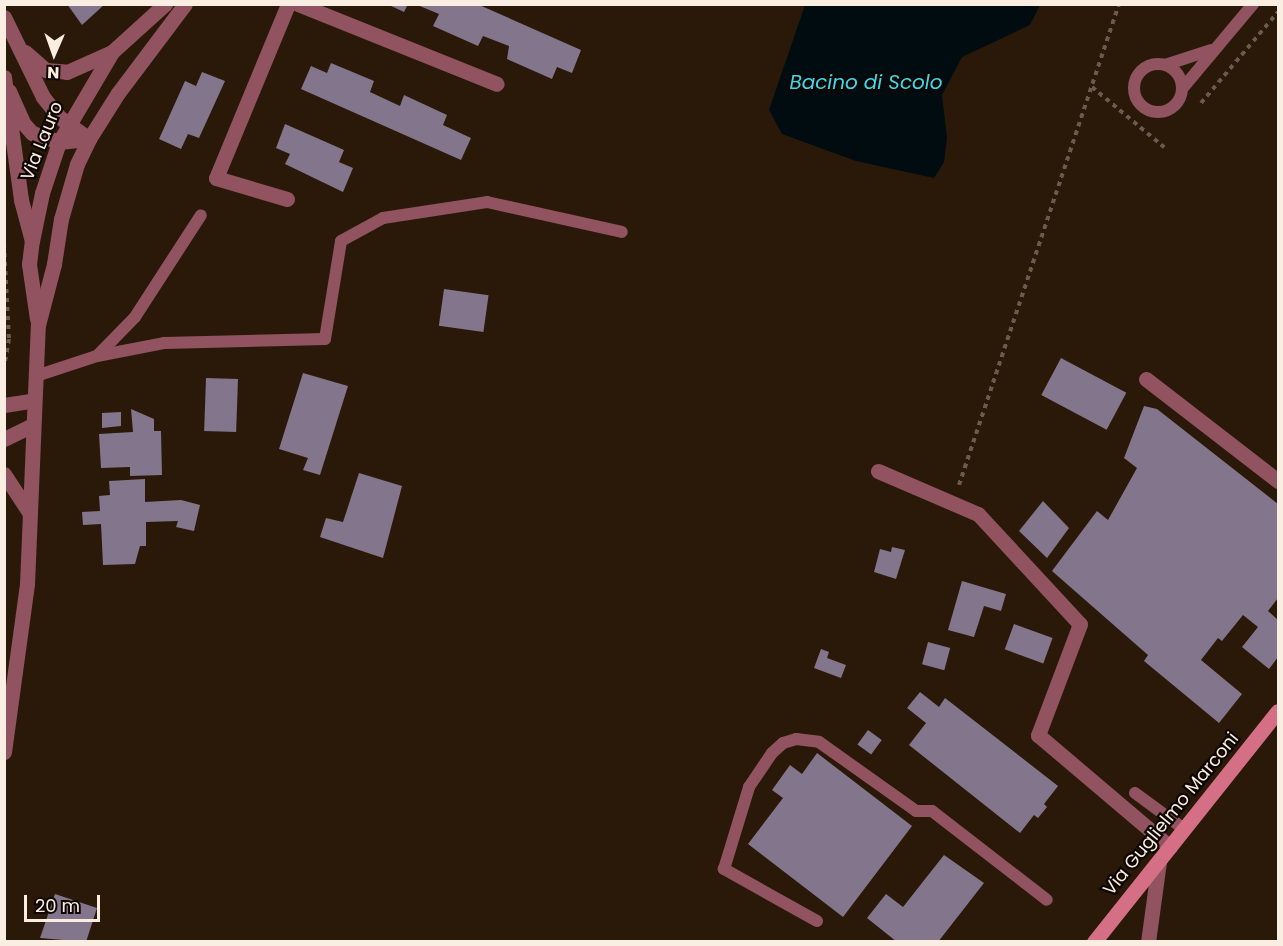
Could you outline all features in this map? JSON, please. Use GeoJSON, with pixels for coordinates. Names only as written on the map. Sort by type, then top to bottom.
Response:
{"type":"FeatureCollection","features":[{"type":"Feature","properties":{"kind":"main road","name":"Via Guglielmo Marconi"},"geometry":{"type":"LineString","coordinates":[[1094,942],[1278,711]]}},
{"type":"Feature","properties":{"kind":"street","name":"Via Lauro"},"geometry":{"type":"LineString","coordinates":[[38,325],[29,264],[42,193],[59,142],[67,123],[112,52],[165,4]]}},
{"type":"Feature","properties":{"kind":"street","name":"Via Lauro"},"geometry":{"type":"LineString","coordinates":[[4,752],[26,595],[38,325],[61,219],[76,164],[89,139],[118,93],[185,4]]}},
{"type":"Feature","properties":{"kind":"street"},"geometry":{"type":"LineString","coordinates":[[287,199],[216,178],[288,4]]}},
{"type":"Feature","properties":{"kind":"street"},"geometry":{"type":"LineString","coordinates":[[298,4],[497,84]]}},
{"type":"Feature","properties":{"kind":"street"},"geometry":{"type":"LineString","coordinates":[[4,17],[43,98],[67,123],[89,139]]}},
{"type":"Feature","properties":{"kind":"street"},"geometry":{"type":"LineString","coordinates":[[18,43],[35,64],[46,70],[67,72],[112,52]]}},
{"type":"Feature","properties":{"kind":"street"},"geometry":{"type":"LineString","coordinates":[[4,78],[21,200],[32,241]]}},
{"type":"Feature","properties":{"kind":"street"},"geometry":{"type":"LineString","coordinates":[[5,82],[24,124],[43,139],[59,142],[89,139]]}},
{"type":"Feature","properties":{"kind":"street"},"geometry":{"type":"LineString","coordinates":[[1146,379],[1278,481]]}},
{"type":"Feature","properties":{"kind":"street"},"geometry":{"type":"LineString","coordinates":[[4,405],[34,400]]}},
{"type":"Feature","properties":{"kind":"street"},"geometry":{"type":"LineString","coordinates":[[4,439],[33,425]]}},
{"type":"Feature","properties":{"kind":"street"},"geometry":{"type":"LineString","coordinates":[[878,471],[978,514],[1080,624],[1038,735],[1170,847]]}},
{"type":"Feature","properties":{"kind":"street"},"geometry":{"type":"LineString","coordinates":[[4,474],[29,513]]}},
{"type":"Feature","properties":{"kind":"street"},"geometry":{"type":"LineString","coordinates":[[1148,942],[1159,862]]}},
{"type":"Feature","properties":{"kind":"lane"},"geometry":{"type":"LineString","coordinates":[[1211,50],[1142,70],[1134,84],[1137,100],[1149,110],[1164,111],[1177,103],[1182,89],[1211,50],[1253,4]]}},
{"type":"Feature","properties":{"kind":"lane"},"geometry":{"type":"LineString","coordinates":[[1165,65],[1178,74],[1182,89]]}},
{"type":"Feature","properties":{"kind":"lane"},"geometry":{"type":"LineString","coordinates":[[36,376],[97,356],[164,343],[325,339],[341,241],[383,218],[487,202],[622,232]]}},
{"type":"Feature","properties":{"kind":"lane"},"geometry":{"type":"LineString","coordinates":[[97,356],[135,317],[201,215]]}},
{"type":"Feature","properties":{"kind":"lane"},"geometry":{"type":"LineString","coordinates":[[817,921],[724,869],[749,788],[772,753],[783,743],[796,740],[819,742],[916,811],[932,811],[1047,900]]}},
{"type":"Feature","properties":{"kind":"lane"},"geometry":{"type":"LineString","coordinates":[[1135,793],[1184,829]]}},
{"type":"Feature","properties":{"kind":"path"},"geometry":{"type":"LineString","coordinates":[[953,504],[1119,4]]}},
{"type":"Feature","properties":{"kind":"path"},"geometry":{"type":"LineString","coordinates":[[1201,103],[1278,12]]}},
{"type":"Feature","properties":{"kind":"path"},"geometry":{"type":"LineString","coordinates":[[1092,87],[1164,147]]}},
{"type":"Feature","properties":{"kind":"path"},"geometry":{"type":"LineString","coordinates":[[4,244],[9,339],[4,366]]}},
{"type":"Feature","properties":{"kind":"water","name":"Bacino di Scolo"},"geometry":{"type":"Polygon","coordinates":[[[805,4],[1040,5],[1030,25],[962,57],[942,95],[947,138],[944,162],[934,178],[856,161],[782,134],[769,110],[805,4]]]}},
{"type":"Feature","properties":{"kind":"building"},"geometry":{"type":"Polygon","coordinates":[[[67,4],[105,4],[82,25],[67,4]]]}},
{"type":"Feature","properties":{"kind":"building"},"geometry":{"type":"Polygon","coordinates":[[[387,4],[408,4],[404,12],[387,4]]]}},
{"type":"Feature","properties":{"kind":"building"},"geometry":{"type":"Polygon","coordinates":[[[415,4],[477,4],[581,50],[572,73],[557,67],[552,79],[507,59],[509,46],[483,36],[478,46],[433,26],[439,14],[415,4]]]}},
{"type":"Feature","properties":{"kind":"building"},"geometry":{"type":"Polygon","coordinates":[[[331,63],[374,81],[370,92],[400,106],[404,95],[447,115],[443,125],[471,138],[461,160],[301,89],[311,66],[327,73],[331,63]]]}},
{"type":"Feature","properties":{"kind":"building"},"geometry":{"type":"Polygon","coordinates":[[[202,72],[225,81],[199,138],[188,134],[181,149],[159,139],[185,81],[196,86],[202,72]]]}},
{"type":"Feature","properties":{"kind":"building"},"geometry":{"type":"Polygon","coordinates":[[[285,124],[344,150],[339,162],[353,168],[343,192],[285,164],[290,154],[276,148],[285,124]]]}},
{"type":"Feature","properties":{"kind":"building"},"geometry":{"type":"Polygon","coordinates":[[[444,289],[489,295],[483,332],[439,326],[444,289]]]}},
{"type":"Feature","properties":{"kind":"building"},"geometry":{"type":"Polygon","coordinates":[[[1061,358],[1126,393],[1107,430],[1041,395],[1061,358]]]}},
{"type":"Feature","properties":{"kind":"building"},"geometry":{"type":"Polygon","coordinates":[[[303,373],[348,386],[320,475],[303,470],[308,458],[279,449],[303,373]]]}},
{"type":"Feature","properties":{"kind":"building"},"geometry":{"type":"Polygon","coordinates":[[[206,378],[238,379],[236,432],[204,431],[206,378]]]}},
{"type":"Feature","properties":{"kind":"building"},"geometry":{"type":"Polygon","coordinates":[[[1144,406],[1157,409],[1278,504],[1278,598],[1268,611],[1278,620],[1278,657],[1269,669],[1242,647],[1258,627],[1243,615],[1222,641],[1218,638],[1201,660],[1242,694],[1219,723],[1144,661],[1148,655],[1052,571],[1097,511],[1108,520],[1137,468],[1124,458],[1144,406]]]}},
{"type":"Feature","properties":{"kind":"building"},"geometry":{"type":"Polygon","coordinates":[[[131,409],[154,419],[154,431],[161,431],[162,475],[130,476],[130,467],[101,468],[99,434],[133,432],[131,409]]]}},
{"type":"Feature","properties":{"kind":"building"},"geometry":{"type":"Polygon","coordinates":[[[121,412],[121,426],[102,428],[102,413],[121,412]]]}},
{"type":"Feature","properties":{"kind":"building"},"geometry":{"type":"Polygon","coordinates":[[[359,473],[402,486],[383,558],[320,537],[326,518],[343,522],[359,473]]]}},
{"type":"Feature","properties":{"kind":"building"},"geometry":{"type":"Polygon","coordinates":[[[145,479],[145,502],[181,500],[200,505],[194,531],[176,527],[178,521],[146,522],[146,546],[140,546],[135,564],[103,565],[101,524],[83,525],[82,512],[100,511],[99,496],[110,495],[109,481],[145,479]]]}},
{"type":"Feature","properties":{"kind":"building"},"geometry":{"type":"Polygon","coordinates":[[[1043,501],[1069,528],[1047,558],[1019,531],[1043,501]]]}},
{"type":"Feature","properties":{"kind":"building"},"geometry":{"type":"Polygon","coordinates":[[[892,547],[905,550],[896,579],[874,572],[880,549],[891,552],[892,547]]]}},
{"type":"Feature","properties":{"kind":"building"},"geometry":{"type":"Polygon","coordinates":[[[962,581],[1006,594],[1001,611],[984,606],[974,637],[948,630],[962,581]]]}},
{"type":"Feature","properties":{"kind":"building"},"geometry":{"type":"Polygon","coordinates":[[[1014,624],[1053,638],[1043,663],[1005,649],[1014,624]]]}},
{"type":"Feature","properties":{"kind":"building"},"geometry":{"type":"Polygon","coordinates":[[[928,642],[950,648],[944,670],[922,664],[928,642]]]}},
{"type":"Feature","properties":{"kind":"building"},"geometry":{"type":"Polygon","coordinates":[[[821,649],[829,652],[827,658],[846,665],[841,678],[814,668],[821,649]]]}},
{"type":"Feature","properties":{"kind":"building"},"geometry":{"type":"Polygon","coordinates":[[[920,692],[939,707],[945,698],[1058,786],[1044,804],[1047,807],[1038,818],[1034,815],[1020,833],[909,745],[926,723],[907,708],[920,692]]]}},
{"type":"Feature","properties":{"kind":"building"},"geometry":{"type":"Polygon","coordinates":[[[868,730],[882,740],[871,755],[857,745],[868,730]]]}},
{"type":"Feature","properties":{"kind":"building"},"geometry":{"type":"Polygon","coordinates":[[[817,753],[912,826],[843,917],[748,844],[783,798],[772,790],[790,765],[802,774],[817,753]]]}},
{"type":"Feature","properties":{"kind":"building"},"geometry":{"type":"Polygon","coordinates":[[[944,855],[984,883],[938,942],[897,942],[867,918],[886,894],[903,907],[944,855]]]}},
{"type":"Feature","properties":{"kind":"building"},"geometry":{"type":"Polygon","coordinates":[[[55,894],[97,908],[86,942],[40,938],[55,894]]]}}]}
